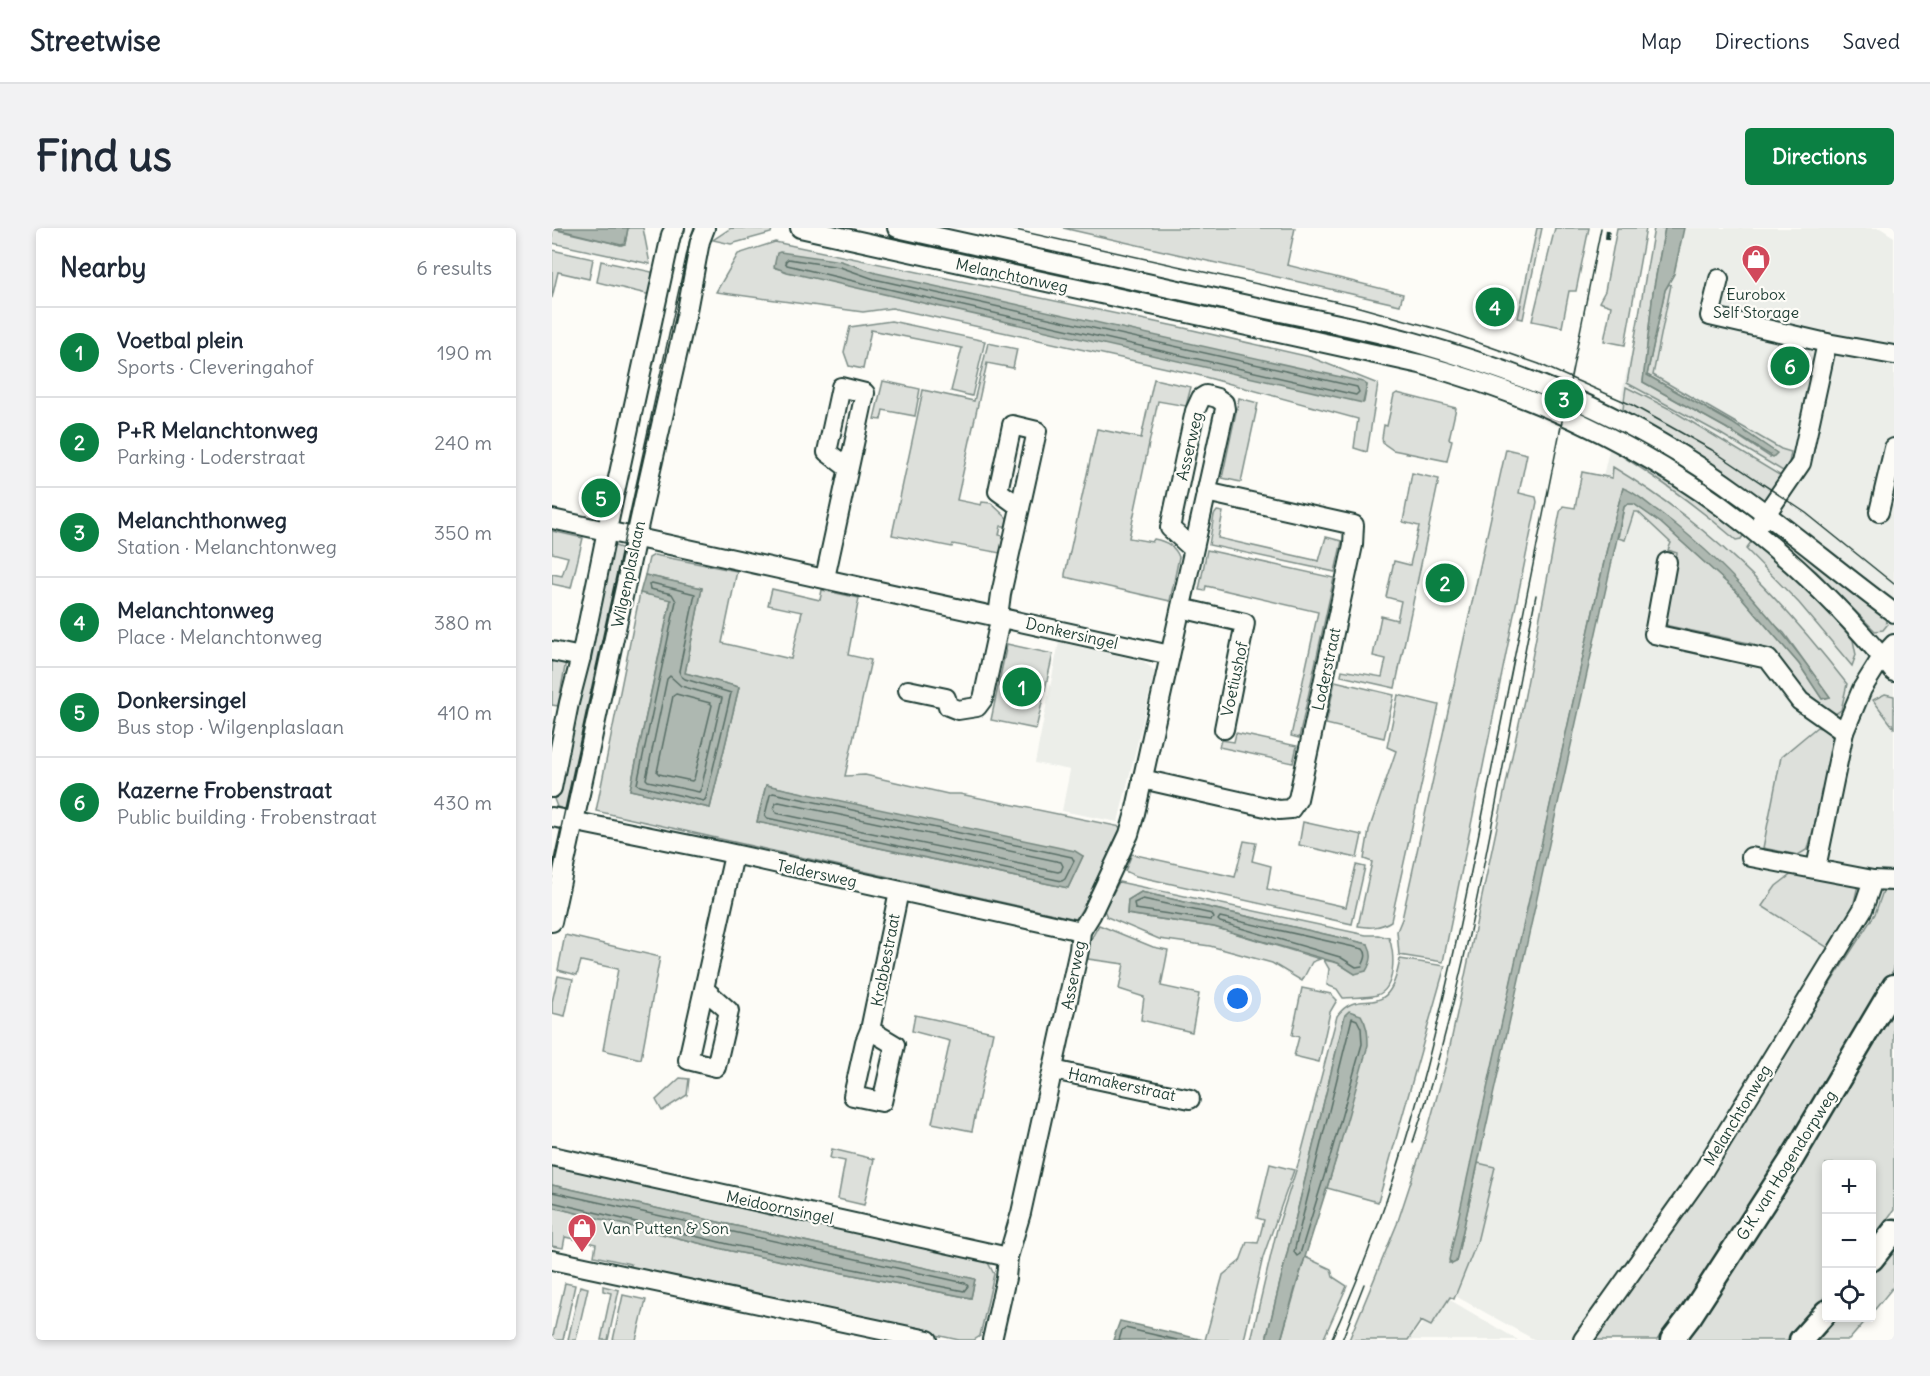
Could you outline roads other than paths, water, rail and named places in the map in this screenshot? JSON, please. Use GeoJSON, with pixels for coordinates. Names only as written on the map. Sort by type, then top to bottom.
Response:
{"type":"FeatureCollection","features":[{"type":"Feature","properties":{"kind":"main road","name":"G.K. van Hogendorpweg"},"geometry":{"type":"LineString","coordinates":[[1672,1340],[1691,1315],[1790,1162],[1894,986]]}},
{"type":"Feature","properties":{"kind":"main road"},"geometry":{"type":"LineString","coordinates":[[1876,1254],[1894,1231]]}},
{"type":"Feature","properties":{"kind":"main road"},"geometry":{"type":"LineString","coordinates":[[1801,1340],[1822,1317]]}},
{"type":"Feature","properties":{"kind":"street","name":"Wilgenplaslaan"},"geometry":{"type":"LineString","coordinates":[[552,788],[568,703],[581,657],[671,235],[675,228]]}},
{"type":"Feature","properties":{"kind":"street","name":"Wilgenplaslaan"},"geometry":{"type":"LineString","coordinates":[[552,922],[686,316],[700,241],[705,228]]}},
{"type":"Feature","properties":{"kind":"street","name":"Melanchtonweg"},"geometry":{"type":"LineString","coordinates":[[800,228],[1420,364],[1467,377],[1582,423],[1650,458],[1754,531],[1888,650],[1894,672]]}},
{"type":"Feature","properties":{"kind":"street","name":"Melanchtonweg"},"geometry":{"type":"LineString","coordinates":[[897,228],[1395,338],[1482,363],[1530,381],[1616,419],[1652,438],[1724,483],[1894,613]]}},
{"type":"Feature","properties":{"kind":"street"},"geometry":{"type":"LineString","coordinates":[[1719,279],[1710,315],[1827,343],[1894,355]]}},
{"type":"Feature","properties":{"kind":"street"},"geometry":{"type":"LineString","coordinates":[[1754,531],[1801,463],[1827,343]]}},
{"type":"Feature","properties":{"kind":"street","name":"Asserweg"},"geometry":{"type":"LineString","coordinates":[[992,1340],[1006,1278],[1008,1257],[1021,1213],[1053,1070],[1081,931],[1091,915],[1129,834],[1181,608],[1225,410],[1224,403],[1206,395],[1201,398],[1195,411],[1170,528],[1193,549]]}},
{"type":"Feature","properties":{"kind":"street"},"geometry":{"type":"LineString","coordinates":[[1879,512],[1894,448]]}},
{"type":"Feature","properties":{"kind":"street"},"geometry":{"type":"LineString","coordinates":[[825,578],[848,468]]}},
{"type":"Feature","properties":{"kind":"street","name":"Loderstraat"},"geometry":{"type":"LineString","coordinates":[[1142,779],[1279,810],[1291,809],[1298,799],[1353,545],[1354,525],[1206,492]]}},
{"type":"Feature","properties":{"kind":"street"},"geometry":{"type":"LineString","coordinates":[[908,690],[946,698],[948,706],[958,710],[977,707],[983,699],[1020,507]]}},
{"type":"Feature","properties":{"kind":"street","name":"Donkersingel"},"geometry":{"type":"LineString","coordinates":[[552,519],[1170,655]]}},
{"type":"Feature","properties":{"kind":"street"},"geometry":{"type":"LineString","coordinates":[[1667,562],[1654,634],[1768,659],[1800,701],[1844,732]]}},
{"type":"Feature","properties":{"kind":"street","name":"Voetiushof"},"geometry":{"type":"LineString","coordinates":[[1181,608],[1245,623],[1224,729]]}},
{"type":"Feature","properties":{"kind":"street"},"geometry":{"type":"LineString","coordinates":[[1816,868],[1844,732],[1862,689],[1888,650]]}},
{"type":"Feature","properties":{"kind":"street"},"geometry":{"type":"LineString","coordinates":[[552,651],[581,657]]}},
{"type":"Feature","properties":{"kind":"street","name":"Teldersweg"},"geometry":{"type":"LineString","coordinates":[[552,817],[1081,931]]}},
{"type":"Feature","properties":{"kind":"street"},"geometry":{"type":"LineString","coordinates":[[704,989],[734,855]]}},
{"type":"Feature","properties":{"kind":"street"},"geometry":{"type":"LineString","coordinates":[[1751,857],[1873,880],[1894,881]]}},
{"type":"Feature","properties":{"kind":"street","name":"Melanchtonweg"},"geometry":{"type":"LineString","coordinates":[[1583,1340],[1702,1173],[1863,909],[1873,880]]}},
{"type":"Feature","properties":{"kind":"street","name":"Krabbestraat"},"geometry":{"type":"LineString","coordinates":[[870,1030],[899,891]]}},
{"type":"Feature","properties":{"kind":"street","name":"Hamakerstraat"},"geometry":{"type":"LineString","coordinates":[[1053,1070],[1190,1099]]}},
{"type":"Feature","properties":{"kind":"street","name":"Meidoornsingel"},"geometry":{"type":"LineString","coordinates":[[552,1156],[1008,1257]]}},
{"type":"Feature","properties":{"kind":"street"},"geometry":{"type":"LineString","coordinates":[[552,1260],[928,1340]]}},
{"type":"Feature","properties":{"kind":"water"},"geometry":{"type":"Polygon","coordinates":[[[552,228],[628,228],[625,244],[621,245],[552,228]]]}},
{"type":"Feature","properties":{"kind":"water"},"geometry":{"type":"Polygon","coordinates":[[[1665,228],[1684,228],[1674,274],[1665,290],[1647,375],[1732,423],[1777,453],[1773,457],[1643,382],[1653,292],[1665,228]]]}},
{"type":"Feature","properties":{"kind":"water"},"geometry":{"type":"Polygon","coordinates":[[[777,253],[841,261],[876,273],[1363,382],[1367,385],[1363,403],[787,272],[774,267],[777,253]]]}},
{"type":"Feature","properties":{"kind":"water"},"geometry":{"type":"Polygon","coordinates":[[[1623,488],[1637,495],[1683,531],[1730,574],[1772,621],[1830,697],[1822,699],[1799,664],[1736,591],[1661,523],[1634,504],[1627,504],[1624,507],[1456,1262],[1452,1264],[1449,1260],[1610,535],[1623,488]]]}},
{"type":"Feature","properties":{"kind":"water"},"geometry":{"type":"Polygon","coordinates":[[[645,575],[702,588],[685,673],[739,687],[710,808],[630,790],[671,600],[640,593],[645,575]]]}},
{"type":"Feature","properties":{"kind":"water"},"geometry":{"type":"Polygon","coordinates":[[[766,785],[1075,851],[1083,856],[1068,888],[757,822],[766,785]]]}},
{"type":"Feature","properties":{"kind":"water"},"geometry":{"type":"Polygon","coordinates":[[[1141,892],[1368,944],[1371,961],[1366,971],[1355,974],[1338,963],[1214,927],[1127,914],[1128,900],[1141,892]]]}},
{"type":"Feature","properties":{"kind":"water"},"geometry":{"type":"Polygon","coordinates":[[[1349,1011],[1361,1015],[1365,1022],[1368,1045],[1281,1340],[1266,1340],[1345,1015],[1349,1011]]]}},
{"type":"Feature","properties":{"kind":"water"},"geometry":{"type":"Polygon","coordinates":[[[552,1185],[975,1279],[971,1298],[731,1251],[552,1207],[552,1185]]]}},
{"type":"Feature","properties":{"kind":"water"},"geometry":{"type":"Polygon","coordinates":[[[1120,1321],[1204,1340],[1113,1340],[1120,1321]]]}},
{"type":"Feature","properties":{"kind":"tram line"},"geometry":{"type":"LineString","coordinates":[[552,869],[690,239],[695,228]]}},
{"type":"Feature","properties":{"kind":"tram line"},"geometry":{"type":"LineString","coordinates":[[1007,228],[1352,305],[1448,332],[1539,364],[1632,405],[1712,450],[1806,513],[1894,584]]}},
{"type":"Feature","properties":{"kind":"tram line"},"geometry":{"type":"LineString","coordinates":[[1331,1340],[1361,1270],[1387,1198],[1430,1052],[1465,903],[1601,228]]}},
{"type":"Feature","properties":{"kind":"tram line"},"geometry":{"type":"LineString","coordinates":[[1413,1142],[1434,1075],[1468,939],[1536,595]]}},
{"type":"Feature","properties":{"kind":"tram line"},"geometry":{"type":"LineString","coordinates":[[1342,1340],[1364,1284]]}},
{"type":"Feature","properties":{"kind":"railway"},"geometry":{"type":"LineString","coordinates":[[1607,239],[1608,228]]}},
{"type":"Feature","properties":{"kind":"place","name":"Eurobox Self Storage"},"geometry":{"type":"Point","coordinates":[1756,284]}},
{"type":"Feature","properties":{"kind":"place","name":"Melanchtonweg"},"geometry":{"type":"Point","coordinates":[1495,307]}},
{"type":"Feature","properties":{"kind":"place","name":"Kazerne Frobenstraat"},"geometry":{"type":"Point","coordinates":[1790,366]}},
{"type":"Feature","properties":{"kind":"place","name":"Melanchthonweg"},"geometry":{"type":"Point","coordinates":[1564,399]}},
{"type":"Feature","properties":{"kind":"place","name":"Donkersingel"},"geometry":{"type":"Point","coordinates":[601,498]}},
{"type":"Feature","properties":{"kind":"place","name":"P+R Melanchtonweg"},"geometry":{"type":"Point","coordinates":[1445,583]}},
{"type":"Feature","properties":{"kind":"place","name":"Voetbal plein"},"geometry":{"type":"Point","coordinates":[1022,687]}},
{"type":"Feature","properties":{"kind":"place","name":"Van Putten & Son"},"geometry":{"type":"Point","coordinates":[582,1254]}}]}
